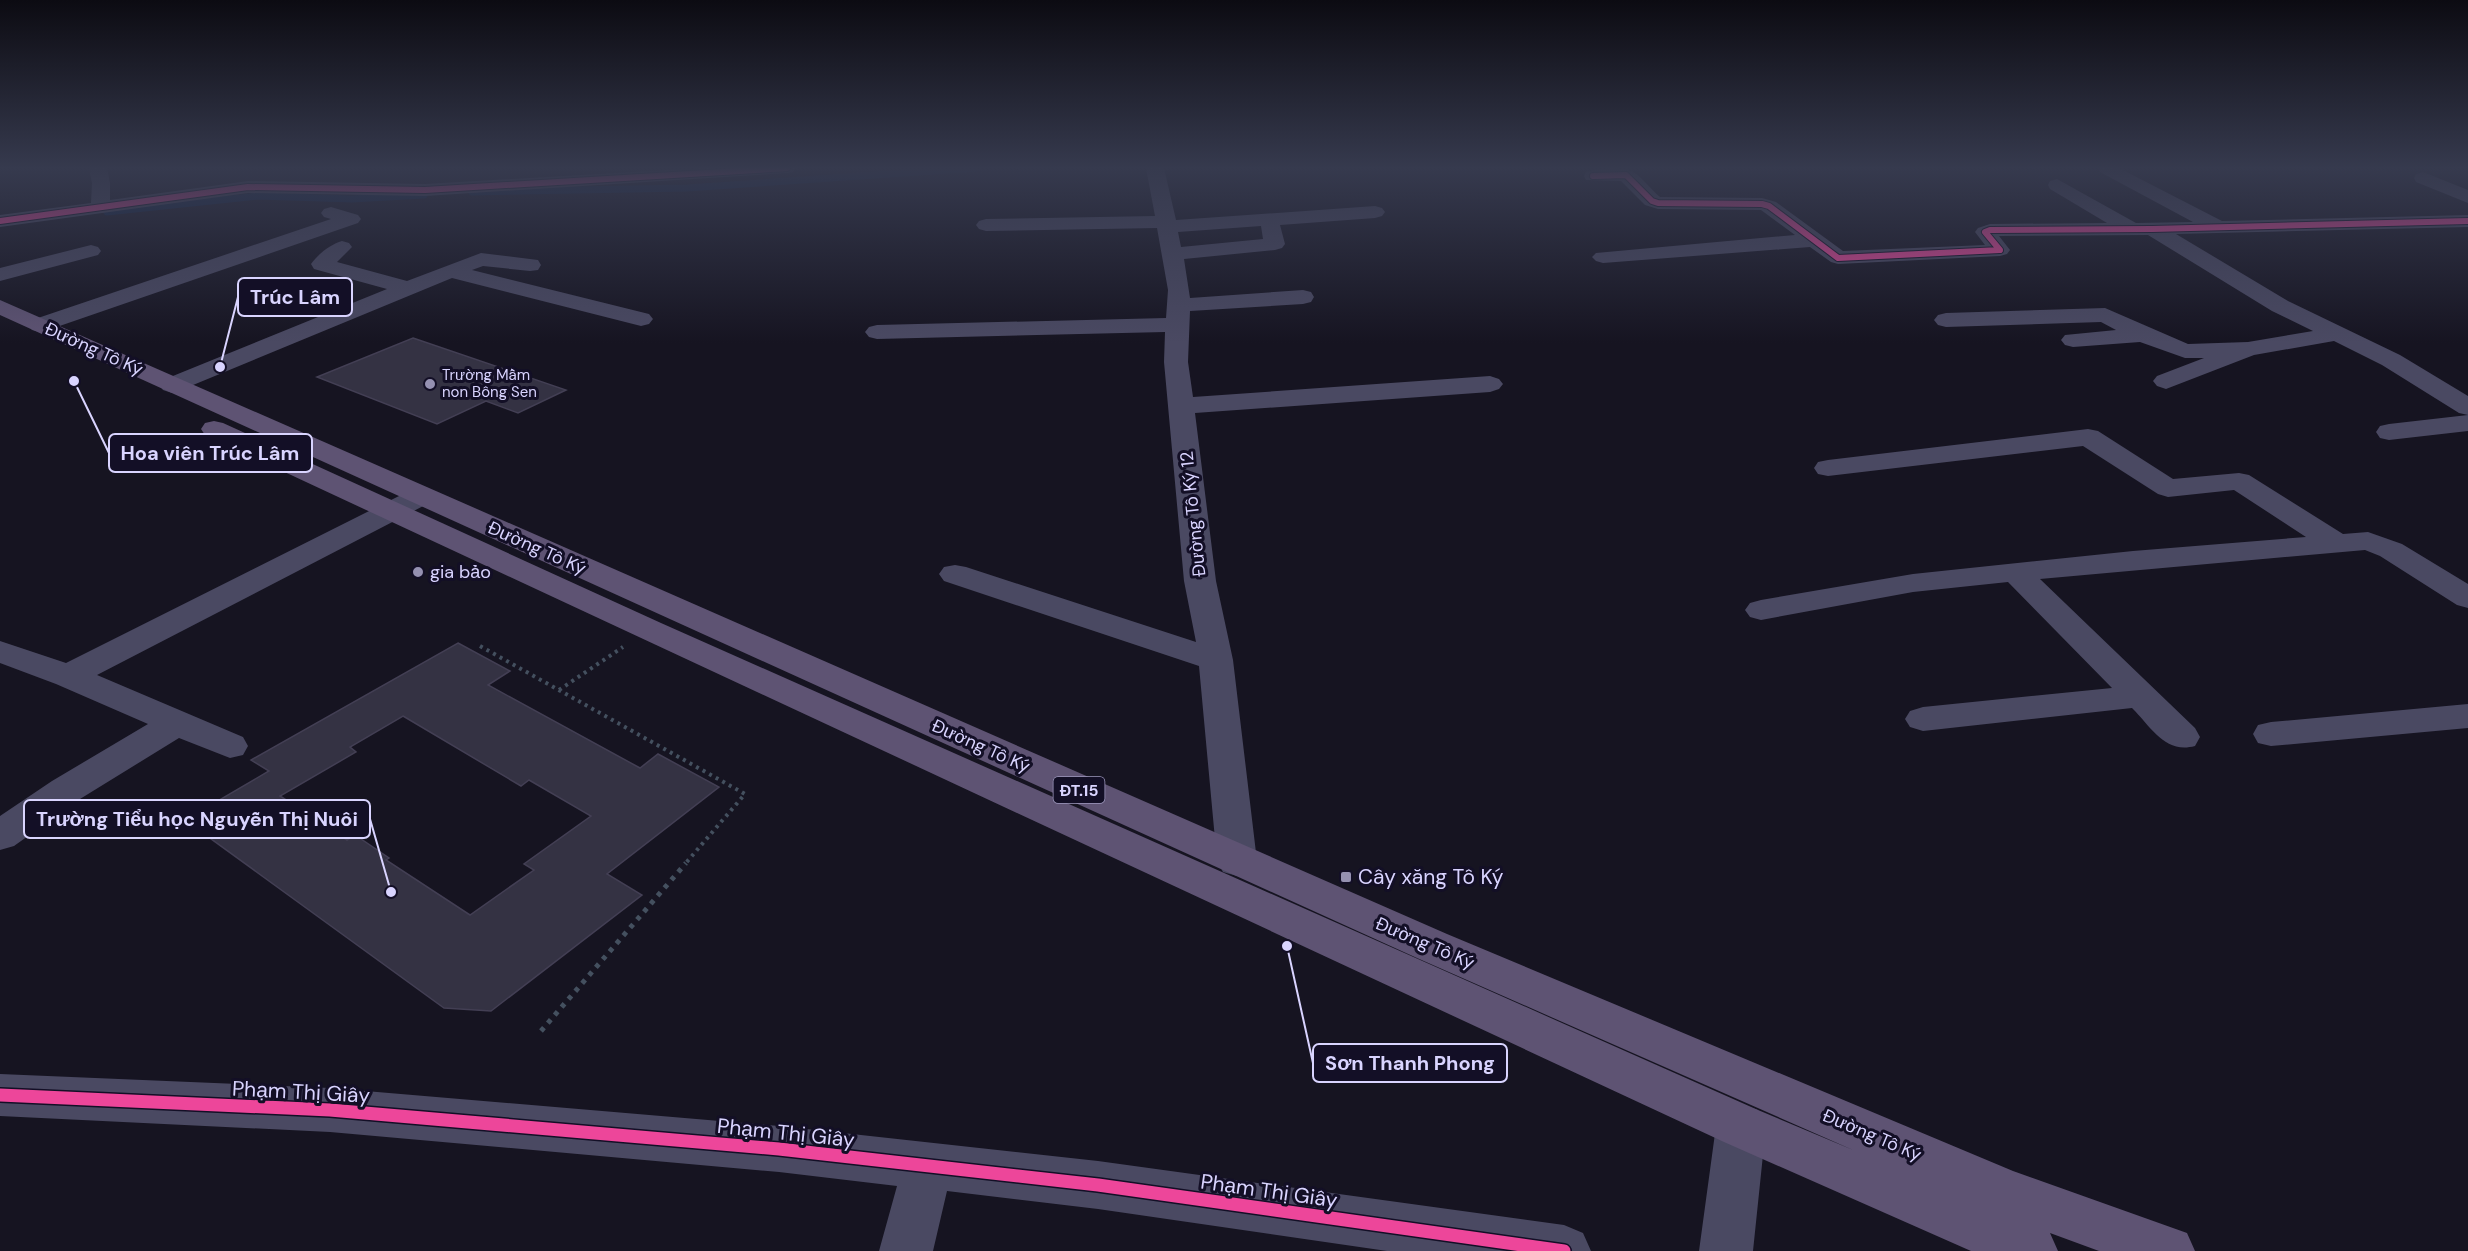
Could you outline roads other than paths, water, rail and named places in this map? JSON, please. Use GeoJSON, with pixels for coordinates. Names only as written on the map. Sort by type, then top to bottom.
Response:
{"type":"FeatureCollection","features":[{"type":"Feature","properties":{"kind":"main road","name":"Đường Tô Ký"},"geometry":{"type":"LineString","coordinates":[[0,307],[172,385],[649,630],[1741,1126],[2031,1251]]}},
{"type":"Feature","properties":{"kind":"main road","name":"Đường Tô Ký"},"geometry":{"type":"LineString","coordinates":[[0,330],[1994,1187],[2168,1251]]}},
{"type":"Feature","properties":{"kind":"street"},"geometry":{"type":"LineString","coordinates":[[40,325],[329,226]]}},
{"type":"Feature","properties":{"kind":"street"},"geometry":{"type":"LineString","coordinates":[[1014,226],[1169,234],[1275,244],[1271,226]]}},
{"type":"Feature","properties":{"kind":"street","name":"Đường Tô Ký 12"},"geometry":{"type":"LineString","coordinates":[[1167,226],[1179,290],[1176,362],[1200,581],[1216,660],[1237,861]]}},
{"type":"Feature","properties":{"kind":"street"},"geometry":{"type":"LineString","coordinates":[[1796,226],[1859,275]]}},
{"type":"Feature","properties":{"kind":"street"},"geometry":{"type":"LineString","coordinates":[[2135,226],[2280,306],[2391,360],[2468,407]]}},
{"type":"Feature","properties":{"kind":"street"},"geometry":{"type":"LineString","coordinates":[[1838,258],[2000,250],[1985,232],[1990,230],[2142,230],[2244,226]]}},
{"type":"Feature","properties":{"kind":"street"},"geometry":{"type":"LineString","coordinates":[[2446,226],[2468,236]]}},
{"type":"Feature","properties":{"kind":"street"},"geometry":{"type":"LineString","coordinates":[[1603,257],[1814,240]]}},
{"type":"Feature","properties":{"kind":"street"},"geometry":{"type":"LineString","coordinates":[[342,247],[322,264],[407,288]]}},
{"type":"Feature","properties":{"kind":"street"},"geometry":{"type":"LineString","coordinates":[[0,275],[91,251]]}},
{"type":"Feature","properties":{"kind":"street"},"geometry":{"type":"LineString","coordinates":[[172,385],[481,259],[530,265]]}},
{"type":"Feature","properties":{"kind":"street"},"geometry":{"type":"LineString","coordinates":[[449,271],[641,319]]}},
{"type":"Feature","properties":{"kind":"street"},"geometry":{"type":"LineString","coordinates":[[877,332],[1178,315],[1303,297]]}},
{"type":"Feature","properties":{"kind":"street"},"geometry":{"type":"LineString","coordinates":[[1946,320],[2105,315],[2143,335],[2185,351],[2248,348],[2335,334]]}},
{"type":"Feature","properties":{"kind":"street"},"geometry":{"type":"LineString","coordinates":[[2073,340],[2143,335]]}},
{"type":"Feature","properties":{"kind":"street"},"geometry":{"type":"LineString","coordinates":[[2166,381],[2248,348]]}},
{"type":"Feature","properties":{"kind":"street"},"geometry":{"type":"LineString","coordinates":[[1181,406],[1490,384]]}},
{"type":"Feature","properties":{"kind":"street"},"geometry":{"type":"LineString","coordinates":[[2389,432],[2468,423]]}},
{"type":"Feature","properties":{"kind":"street"},"geometry":{"type":"LineString","coordinates":[[1828,468],[2088,437],[2168,488],[2239,481],[2338,544]]}},
{"type":"Feature","properties":{"kind":"street"},"geometry":{"type":"LineString","coordinates":[[68,676],[406,504]]}},
{"type":"Feature","properties":{"kind":"street"},"geometry":{"type":"LineString","coordinates":[[1761,610],[1913,583],[2368,541],[2391,550],[2468,598]]}},
{"type":"Feature","properties":{"kind":"street"},"geometry":{"type":"LineString","coordinates":[[2016,573],[2182,737]]}},
{"type":"Feature","properties":{"kind":"street"},"geometry":{"type":"LineString","coordinates":[[955,574],[1216,660]]}},
{"type":"Feature","properties":{"kind":"street"},"geometry":{"type":"LineString","coordinates":[[0,651],[68,676],[230,746]]}},
{"type":"Feature","properties":{"kind":"street"},"geometry":{"type":"LineString","coordinates":[[1923,719],[2140,696]]}},
{"type":"Feature","properties":{"kind":"street"},"geometry":{"type":"LineString","coordinates":[[2271,734],[2468,716]]}},
{"type":"Feature","properties":{"kind":"street"},"geometry":{"type":"LineString","coordinates":[[0,836],[66,790],[177,723]]}},
{"type":"Feature","properties":{"kind":"street","name":"Phạm Thị Giây"},"geometry":{"type":"LineString","coordinates":[[0,1095],[330,1110],[779,1149],[1098,1185],[1481,1245],[1564,1251]]}},
{"type":"Feature","properties":{"kind":"street"},"geometry":{"type":"LineString","coordinates":[[1726,1251],[1741,1126]]}},
{"type":"Feature","properties":{"kind":"street"},"geometry":{"type":"LineString","coordinates":[[906,1251],[928,1166]]}},
{"type":"Feature","properties":{"kind":"place","name":"Trúc Lâm"},"geometry":{"type":"Point","coordinates":[220,367]}},
{"type":"Feature","properties":{"kind":"place","name":"Hoa viên Trúc Lâm"},"geometry":{"type":"Point","coordinates":[74,381]}},
{"type":"Feature","properties":{"kind":"place","name":"Trường Mầm non Bông Sen"},"geometry":{"type":"Point","coordinates":[430,384]}},
{"type":"Feature","properties":{"kind":"place","name":"gia bảo"},"geometry":{"type":"Point","coordinates":[418,572]}},
{"type":"Feature","properties":{"kind":"place","name":"Cây xăng Tô Ký"},"geometry":{"type":"Point","coordinates":[1346,877]}},
{"type":"Feature","properties":{"kind":"place","name":"Trường Tiểu học Nguyễn Thị Nuôi"},"geometry":{"type":"Point","coordinates":[391,892]}},
{"type":"Feature","properties":{"kind":"place","name":"Sơn Thanh Phong"},"geometry":{"type":"Point","coordinates":[1287,946]}}]}
